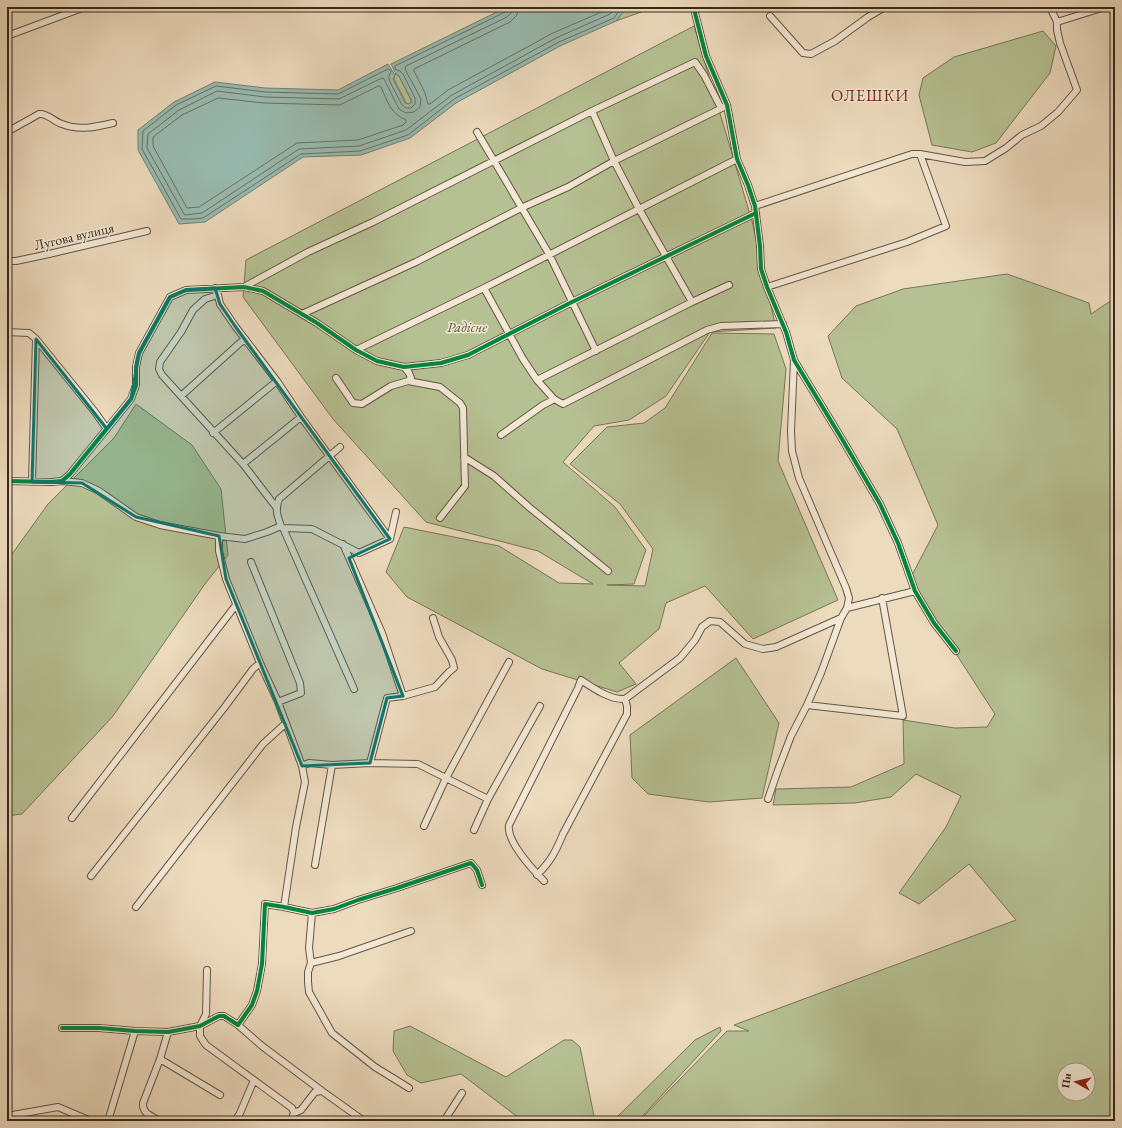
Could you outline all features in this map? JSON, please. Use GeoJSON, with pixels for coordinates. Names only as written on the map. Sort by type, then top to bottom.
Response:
{"type":"FeatureCollection","features":[{"type":"Feature","properties":{"kind":"street"},"geometry":{"type":"LineString","coordinates":[[7,36],[85,7]]}},
{"type":"Feature","properties":{"kind":"street"},"geometry":{"type":"LineString","coordinates":[[696,7],[695,13],[706,56],[724,107],[736,159],[748,185],[755,206],[761,269],[783,324],[794,360],[880,504],[898,543],[915,591],[934,623],[956,651]]}},
{"type":"Feature","properties":{"kind":"street"},"geometry":{"type":"LineString","coordinates":[[770,16],[803,53],[811,54],[834,41],[885,7]]}},
{"type":"Feature","properties":{"kind":"street"},"geometry":{"type":"LineString","coordinates":[[755,206],[912,154],[965,162],[986,162],[1022,135],[1041,126],[1058,112],[1077,90],[1060,43],[1057,22],[1050,7]]}},
{"type":"Feature","properties":{"kind":"street"},"geometry":{"type":"LineString","coordinates":[[1057,22],[1105,7]]}},
{"type":"Feature","properties":{"kind":"street"},"geometry":{"type":"LineString","coordinates":[[244,287],[308,252],[373,222],[592,111],[695,62],[724,107]]}},
{"type":"Feature","properties":{"kind":"street"},"geometry":{"type":"LineString","coordinates":[[302,314],[416,262],[521,208],[568,186],[614,161],[724,107]]}},
{"type":"Feature","properties":{"kind":"street"},"geometry":{"type":"LineString","coordinates":[[592,111],[614,161],[639,209],[692,302]]}},
{"type":"Feature","properties":{"kind":"street"},"geometry":{"type":"LineString","coordinates":[[7,132],[39,114],[46,115],[58,123],[75,128],[113,123]]}},
{"type":"Feature","properties":{"kind":"street"},"geometry":{"type":"LineString","coordinates":[[476,132],[549,254],[596,351]]}},
{"type":"Feature","properties":{"kind":"street"},"geometry":{"type":"LineString","coordinates":[[767,287],[907,242],[946,226],[920,154]]}},
{"type":"Feature","properties":{"kind":"street"},"geometry":{"type":"LineString","coordinates":[[356,350],[484,288],[736,159]]}},
{"type":"Feature","properties":{"kind":"street"},"geometry":{"type":"LineString","coordinates":[[62,480],[70,474],[132,399],[136,385],[136,367],[139,353],[170,297],[186,290],[244,287],[263,291],[302,314],[356,350],[377,361],[404,367],[441,363],[468,355],[572,302],[756,213]]}},
{"type":"Feature","properties":{"kind":"street","name":"Лугова вулиця"},"geometry":{"type":"LineString","coordinates":[[7,261],[16,261],[49,254],[147,231]]}},
{"type":"Feature","properties":{"kind":"street"},"geometry":{"type":"LineString","coordinates":[[537,380],[692,302],[730,285]]}},
{"type":"Feature","properties":{"kind":"street"},"geometry":{"type":"LineString","coordinates":[[215,288],[220,304],[390,539]]}},
{"type":"Feature","properties":{"kind":"street"},"geometry":{"type":"LineString","coordinates":[[484,288],[523,359],[537,380],[554,399],[563,404],[707,330],[721,326],[783,324]]}},
{"type":"Feature","properties":{"kind":"street"},"geometry":{"type":"LineString","coordinates":[[218,295],[205,299],[193,310],[181,332],[160,362],[159,369],[162,375],[213,433],[243,464],[276,507],[282,527],[354,689]]}},
{"type":"Feature","properties":{"kind":"street"},"geometry":{"type":"LineString","coordinates":[[7,332],[29,333],[36,339],[107,429]]}},
{"type":"Feature","properties":{"kind":"street"},"geometry":{"type":"LineString","coordinates":[[32,482],[36,339]]}},
{"type":"Feature","properties":{"kind":"street"},"geometry":{"type":"LineString","coordinates":[[181,396],[241,342],[246,340]]}},
{"type":"Feature","properties":{"kind":"street"},"geometry":{"type":"LineString","coordinates":[[768,799],[791,736],[822,672],[841,618],[847,608],[849,598],[799,478],[792,451],[791,431],[794,360]]}},
{"type":"Feature","properties":{"kind":"street"},"geometry":{"type":"LineString","coordinates":[[404,367],[411,378],[408,381]]}},
{"type":"Feature","properties":{"kind":"street"},"geometry":{"type":"LineString","coordinates":[[336,378],[353,403],[357,404],[362,404],[391,386],[408,381],[440,386],[460,403],[463,408],[465,486],[440,518]]}},
{"type":"Feature","properties":{"kind":"street"},"geometry":{"type":"LineString","coordinates":[[213,433],[277,381]]}},
{"type":"Feature","properties":{"kind":"street"},"geometry":{"type":"LineString","coordinates":[[501,435],[543,405],[554,399]]}},
{"type":"Feature","properties":{"kind":"street"},"geometry":{"type":"LineString","coordinates":[[243,464],[301,417]]}},
{"type":"Feature","properties":{"kind":"street"},"geometry":{"type":"LineString","coordinates":[[276,507],[279,499],[340,447]]}},
{"type":"Feature","properties":{"kind":"street"},"geometry":{"type":"LineString","coordinates":[[464,457],[494,476],[530,508],[608,571]]}},
{"type":"Feature","properties":{"kind":"street"},"geometry":{"type":"LineString","coordinates":[[7,481],[52,482],[62,480],[82,483],[99,490],[136,517],[160,525],[219,536],[245,538],[282,527],[312,529],[360,553],[390,539]]}},
{"type":"Feature","properties":{"kind":"street"},"geometry":{"type":"LineString","coordinates":[[390,539],[396,512]]}},
{"type":"Feature","properties":{"kind":"street"},"geometry":{"type":"LineString","coordinates":[[219,536],[219,551],[226,579],[260,663],[278,702],[302,766],[305,782],[296,827],[284,907]]}},
{"type":"Feature","properties":{"kind":"street"},"geometry":{"type":"LineString","coordinates":[[343,544],[382,634],[404,696]]}},
{"type":"Feature","properties":{"kind":"street"},"geometry":{"type":"LineString","coordinates":[[251,562],[300,683],[301,693],[278,702]]}},
{"type":"Feature","properties":{"kind":"street"},"geometry":{"type":"LineString","coordinates":[[847,608],[882,598],[915,591]]}},
{"type":"Feature","properties":{"kind":"street"},"geometry":{"type":"LineString","coordinates":[[807,705],[903,716],[882,598]]}},
{"type":"Feature","properties":{"kind":"street"},"geometry":{"type":"LineString","coordinates":[[72,818],[236,605]]}},
{"type":"Feature","properties":{"kind":"street"},"geometry":{"type":"LineString","coordinates":[[370,764],[387,698],[404,696],[435,687],[454,668],[452,660],[439,637],[433,618]]}},
{"type":"Feature","properties":{"kind":"street"},"geometry":{"type":"LineString","coordinates":[[544,881],[524,859],[511,839],[508,825],[581,680],[608,695],[625,699],[680,658],[695,640],[702,627],[710,621],[720,622],[745,644],[763,650],[776,647],[841,618]]}},
{"type":"Feature","properties":{"kind":"street"},"geometry":{"type":"LineString","coordinates":[[424,826],[446,778],[509,662]]}},
{"type":"Feature","properties":{"kind":"street"},"geometry":{"type":"LineString","coordinates":[[91,876],[253,669],[260,663]]}},
{"type":"Feature","properties":{"kind":"street"},"geometry":{"type":"LineString","coordinates":[[537,875],[546,866],[556,852],[563,834],[627,714],[625,699]]}},
{"type":"Feature","properties":{"kind":"street"},"geometry":{"type":"LineString","coordinates":[[474,830],[488,799],[540,706]]}},
{"type":"Feature","properties":{"kind":"street"},"geometry":{"type":"LineString","coordinates":[[136,907],[263,744],[286,723]]}},
{"type":"Feature","properties":{"kind":"street"},"geometry":{"type":"LineString","coordinates":[[302,766],[309,763],[332,765],[418,764],[488,799]]}},
{"type":"Feature","properties":{"kind":"street"},"geometry":{"type":"LineString","coordinates":[[315,865],[332,765]]}},
{"type":"Feature","properties":{"kind":"street"},"geometry":{"type":"LineString","coordinates":[[238,1025],[252,1005],[257,991],[262,964],[265,904],[312,913],[334,908],[471,863],[477,870],[482,885]]}},
{"type":"Feature","properties":{"kind":"street"},"geometry":{"type":"LineString","coordinates":[[312,913],[309,948],[311,963],[308,972],[309,992],[332,1034],[375,1067],[409,1088]]}},
{"type":"Feature","properties":{"kind":"street"},"geometry":{"type":"LineString","coordinates":[[311,963],[339,956],[411,931]]}},
{"type":"Feature","properties":{"kind":"street"},"geometry":{"type":"LineString","coordinates":[[207,970],[206,1014],[200,1026],[200,1036],[206,1045],[292,1108],[294,1113],[291,1121]]}},
{"type":"Feature","properties":{"kind":"street"},"geometry":{"type":"LineString","coordinates":[[62,1028],[99,1028],[168,1032],[200,1026],[220,1016],[224,1016],[364,1121]]}},
{"type":"Feature","properties":{"kind":"street"},"geometry":{"type":"LineString","coordinates":[[108,1121],[135,1031]]}},
{"type":"Feature","properties":{"kind":"street"},"geometry":{"type":"LineString","coordinates":[[160,1121],[144,1111],[142,1108],[168,1032]]}},
{"type":"Feature","properties":{"kind":"street"},"geometry":{"type":"LineString","coordinates":[[160,1059],[220,1095]]}},
{"type":"Feature","properties":{"kind":"street"},"geometry":{"type":"LineString","coordinates":[[235,1121],[254,1080]]}},
{"type":"Feature","properties":{"kind":"street"},"geometry":{"type":"LineString","coordinates":[[294,1113],[301,1110],[315,1092],[322,1091]]}},
{"type":"Feature","properties":{"kind":"street"},"geometry":{"type":"LineString","coordinates":[[444,1121],[462,1093]]}},
{"type":"Feature","properties":{"kind":"street"},"geometry":{"type":"LineString","coordinates":[[7,1116],[58,1107],[91,1121]]}},
{"type":"Feature","properties":{"kind":"highlighted area"},"geometry":{"type":"Polygon","coordinates":[[[215,288],[220,304],[235,326],[390,539],[349,558],[403,696],[387,698],[370,763],[302,766],[226,579],[219,536],[136,517],[82,483],[32,482],[36,339],[107,429],[131,399],[139,353],[170,297],[186,290],[215,288]]]}},
{"type":"Feature","properties":{"kind":"green space"},"geometry":{"type":"Polygon","coordinates":[[[627,7],[655,7],[616,21],[627,7]]]}},
{"type":"Feature","properties":{"kind":"green space","name":"Радісне"},"geometry":{"type":"Polygon","coordinates":[[[694,26],[752,221],[776,328],[710,332],[666,396],[629,420],[594,426],[563,462],[615,507],[646,550],[634,584],[607,585],[645,586],[653,549],[620,504],[570,464],[607,427],[644,423],[665,408],[712,333],[774,334],[786,369],[778,461],[838,600],[753,639],[705,586],[666,603],[659,629],[619,663],[636,684],[617,692],[542,669],[407,597],[386,572],[404,527],[499,546],[559,583],[593,584],[538,551],[426,522],[333,419],[243,297],[246,260],[694,26]]]}},
{"type":"Feature","properties":{"kind":"green space"},"geometry":{"type":"Polygon","coordinates":[[[1043,31],[1056,46],[1050,73],[996,143],[972,152],[932,145],[919,95],[923,78],[954,57],[1043,31]]]}},
{"type":"Feature","properties":{"kind":"green space"},"geometry":{"type":"Polygon","coordinates":[[[396,74],[399,76],[411,100],[409,104],[406,103],[394,79],[396,74]]]}},
{"type":"Feature","properties":{"kind":"green space"},"geometry":{"type":"Polygon","coordinates":[[[1007,274],[1089,303],[1091,314],[1115,298],[1115,773],[1112,783],[1115,784],[1115,1121],[639,1121],[727,1031],[749,1031],[734,1025],[1016,920],[969,864],[919,904],[899,893],[946,827],[961,796],[916,774],[891,797],[855,803],[773,805],[776,789],[851,787],[904,764],[903,720],[955,728],[987,727],[995,714],[909,581],[938,525],[897,429],[842,378],[828,336],[856,306],[903,289],[1007,274]]]}},
{"type":"Feature","properties":{"kind":"green space"},"geometry":{"type":"Polygon","coordinates":[[[136,404],[192,445],[221,489],[228,555],[205,584],[113,716],[22,814],[7,816],[7,561],[48,504],[114,438],[136,404]]]}},
{"type":"Feature","properties":{"kind":"green space"},"geometry":{"type":"Polygon","coordinates":[[[736,658],[779,723],[762,798],[709,802],[648,794],[632,778],[630,735],[736,658]]]}},
{"type":"Feature","properties":{"kind":"green space"},"geometry":{"type":"Polygon","coordinates":[[[410,1026],[506,1077],[564,1040],[572,1040],[580,1047],[595,1121],[523,1121],[461,1074],[421,1083],[407,1075],[393,1051],[394,1031],[410,1026]]]}},
{"type":"Feature","properties":{"kind":"green space"},"geometry":{"type":"Polygon","coordinates":[[[720,1027],[721,1031],[638,1121],[613,1121],[695,1040],[720,1027]]]}},
{"type":"Feature","properties":{"kind":"water"},"geometry":{"type":"Polygon","coordinates":[[[507,7],[627,7],[616,21],[560,46],[456,103],[410,138],[361,155],[303,157],[205,222],[179,224],[138,150],[138,130],[174,102],[215,82],[265,88],[338,90],[388,64],[395,75],[393,79],[405,103],[409,104],[412,102],[411,99],[391,64],[507,7]]]}},
{"type":"Feature","properties":{"kind":"cycle path"},"geometry":{"type":"LineString","coordinates":[[695,7],[695,13],[706,56],[727,105],[737,159],[755,206],[761,269],[786,332],[794,360],[880,504],[898,543],[915,591],[934,623],[956,651]]}},
{"type":"Feature","properties":{"kind":"cycle path"},"geometry":{"type":"LineString","coordinates":[[7,481],[62,481],[70,474],[131,399],[136,385],[136,367],[139,353],[170,297],[186,290],[244,287],[263,291],[317,323],[356,350],[377,361],[404,367],[441,363],[468,355],[572,302],[756,213]]}},
{"type":"Feature","properties":{"kind":"cycle path"},"geometry":{"type":"LineString","coordinates":[[62,1028],[99,1028],[168,1032],[200,1026],[219,1016],[224,1016],[238,1025],[252,1005],[257,991],[262,964],[265,904],[312,913],[334,909],[471,863],[477,870],[482,885]]}},
{"type":"Feature","properties":{"kind":"district","name":"ОЛЕШКИ"},"geometry":{"type":"Point","coordinates":[870,95]}}]}
